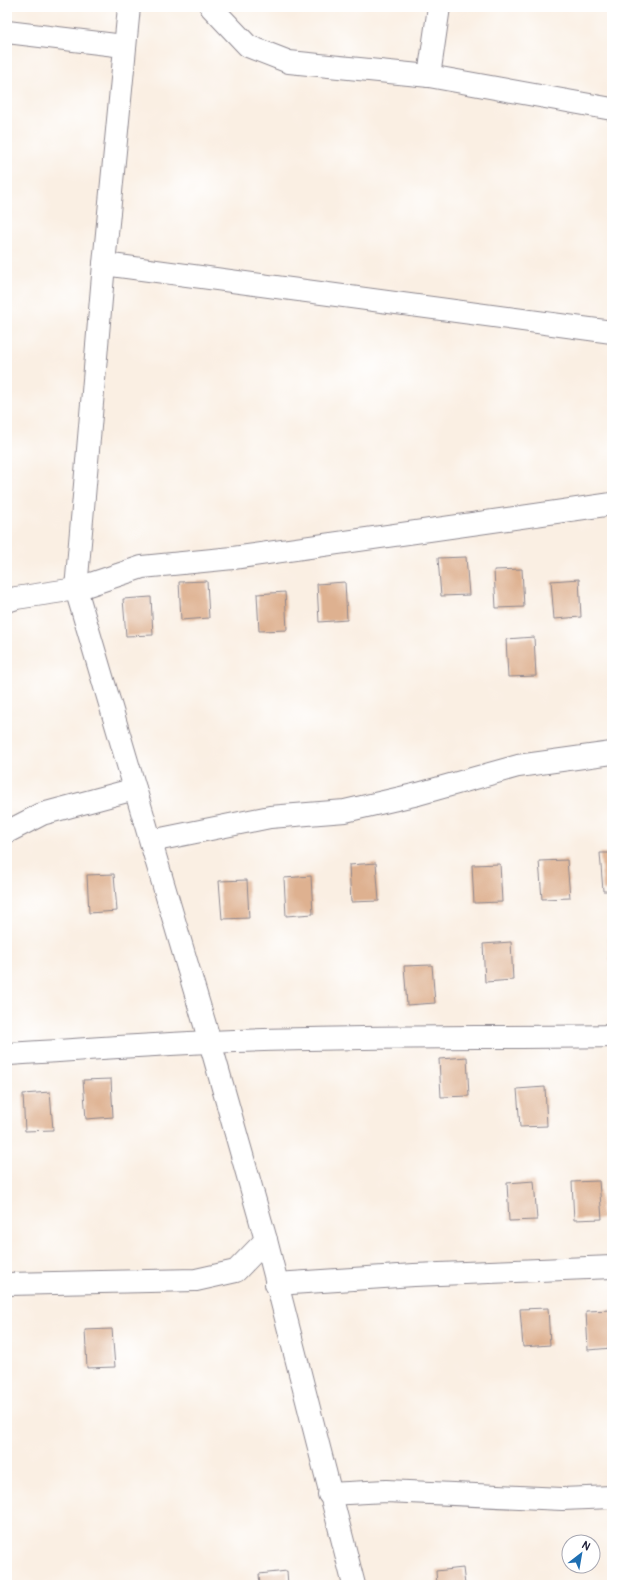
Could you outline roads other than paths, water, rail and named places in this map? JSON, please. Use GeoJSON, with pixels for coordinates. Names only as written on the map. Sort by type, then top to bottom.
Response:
{"type":"FeatureCollection","features":[{"type":"Feature","properties":{"kind":"street"},"geometry":{"type":"LineString","coordinates":[[129,7],[124,46],[104,264],[76,589],[210,1042],[266,1240],[329,1494],[354,1585]]}},
{"type":"Feature","properties":{"kind":"street"},"geometry":{"type":"LineString","coordinates":[[211,7],[248,46],[289,62],[429,76],[612,109]]}},
{"type":"Feature","properties":{"kind":"street"},"geometry":{"type":"LineString","coordinates":[[429,76],[439,7]]}},
{"type":"Feature","properties":{"kind":"street"},"geometry":{"type":"LineString","coordinates":[[7,32],[124,46]]}},
{"type":"Feature","properties":{"kind":"street"},"geometry":{"type":"LineString","coordinates":[[104,264],[612,332]]}},
{"type":"Feature","properties":{"kind":"street"},"geometry":{"type":"LineString","coordinates":[[7,601],[16,598],[76,589],[142,567],[233,558],[612,504]]}},
{"type":"Feature","properties":{"kind":"street"},"geometry":{"type":"LineString","coordinates":[[151,841],[270,817],[345,810],[418,794],[518,766],[612,753]]}},
{"type":"Feature","properties":{"kind":"street"},"geometry":{"type":"LineString","coordinates":[[7,832],[42,814],[135,788]]}},
{"type":"Feature","properties":{"kind":"street"},"geometry":{"type":"LineString","coordinates":[[7,1054],[210,1042],[430,1037],[517,1038],[612,1036]]}},
{"type":"Feature","properties":{"kind":"street"},"geometry":{"type":"LineString","coordinates":[[7,1284],[196,1280],[236,1271],[266,1240]]}},
{"type":"Feature","properties":{"kind":"street"},"geometry":{"type":"LineString","coordinates":[[276,1284],[414,1275],[612,1267]]}},
{"type":"Feature","properties":{"kind":"street"},"geometry":{"type":"LineString","coordinates":[[329,1494],[386,1491],[562,1499],[612,1497]]}}]}
